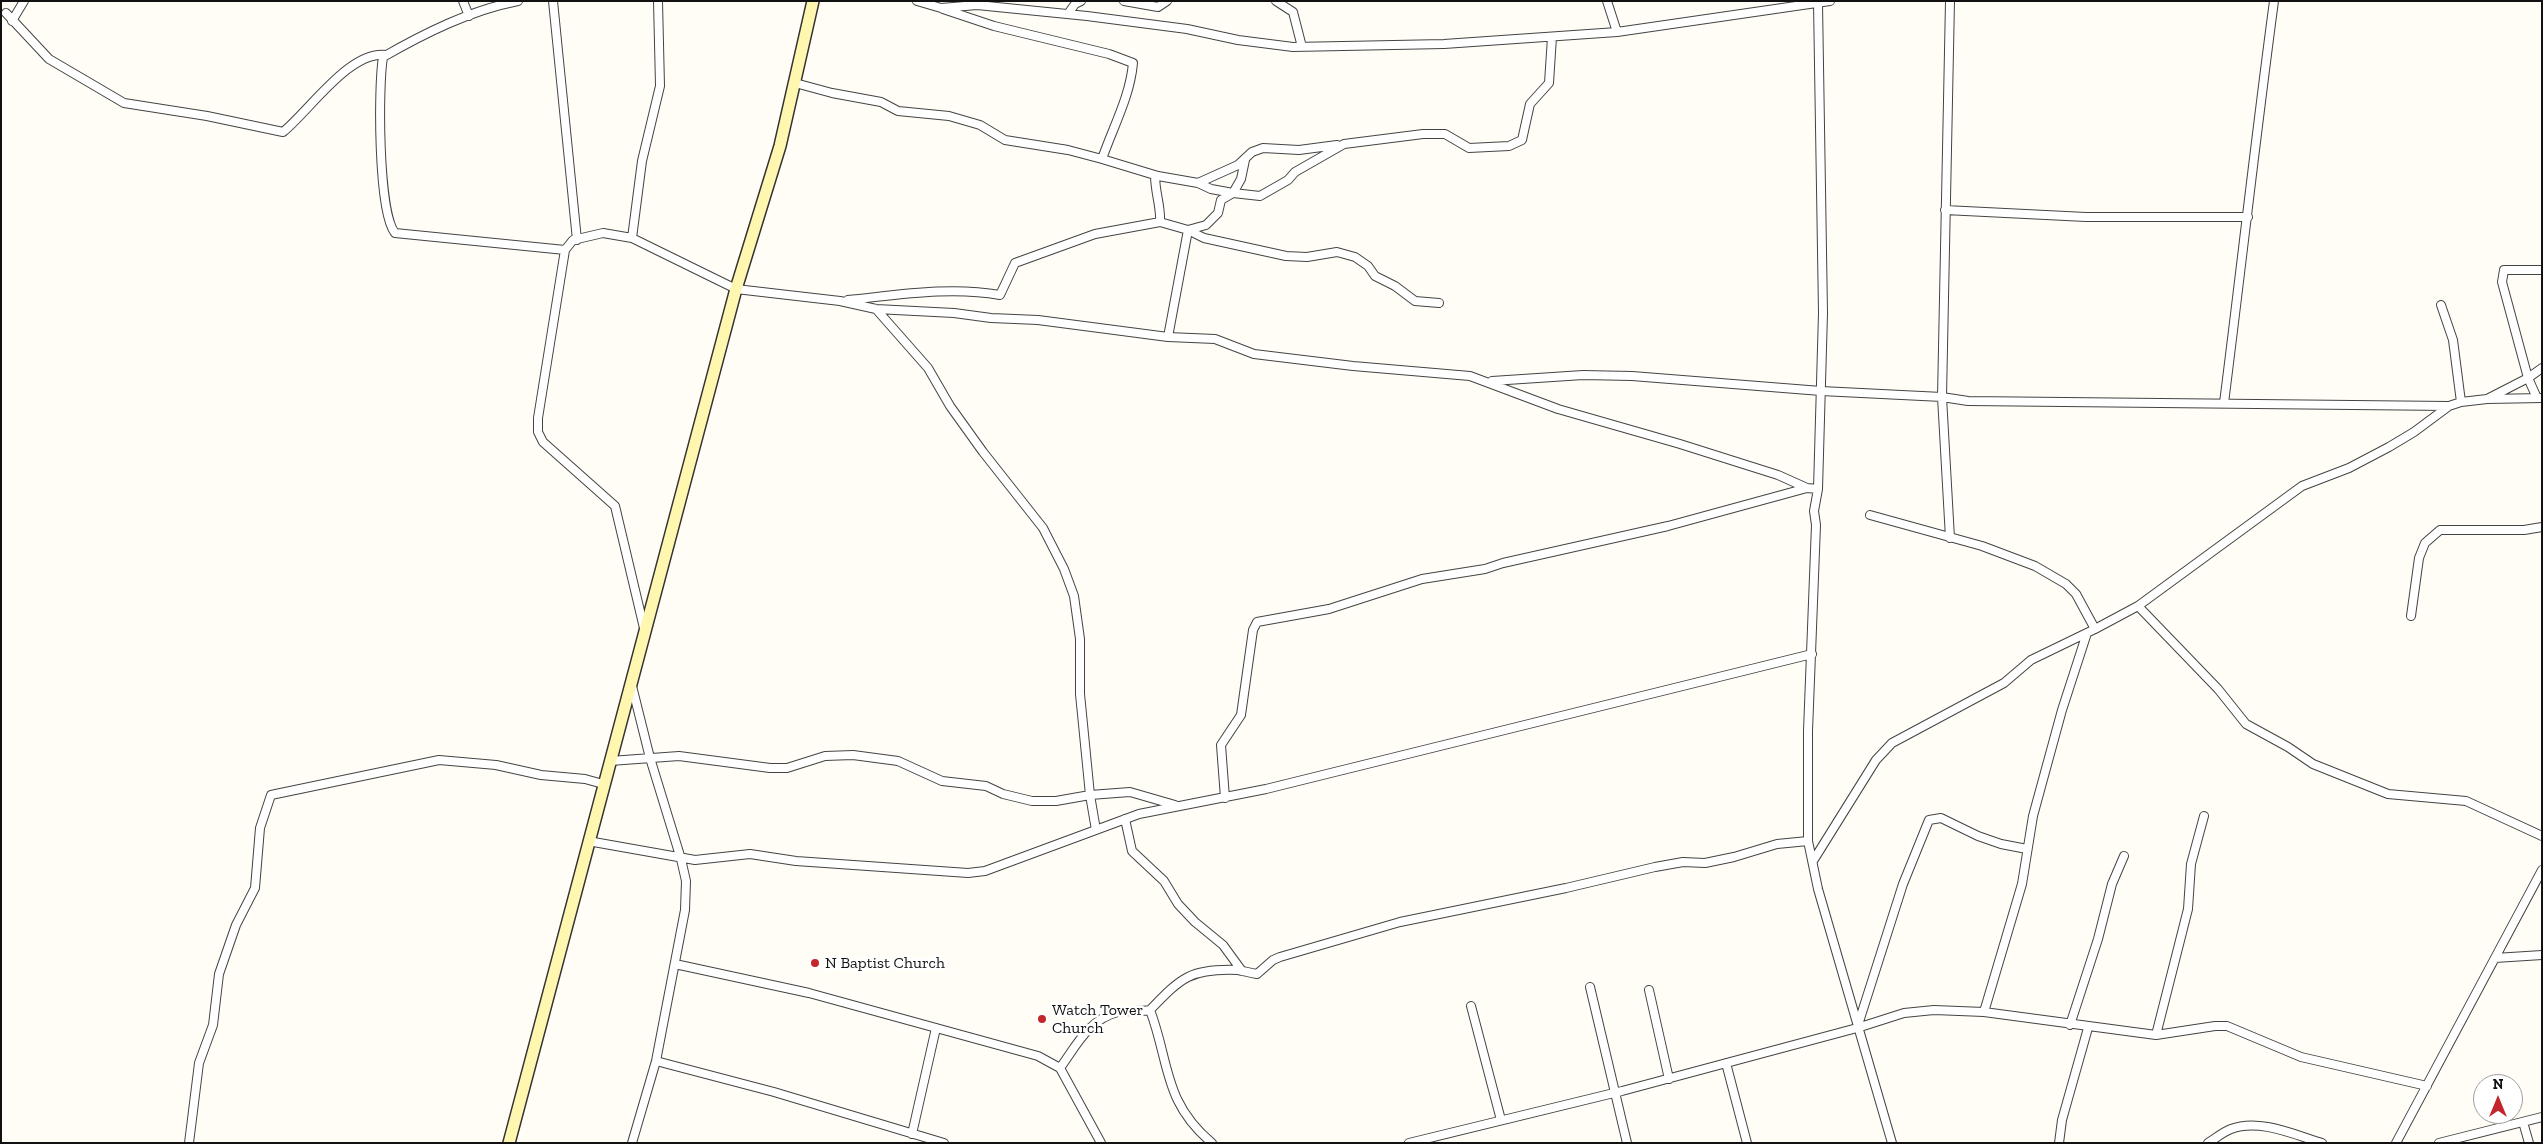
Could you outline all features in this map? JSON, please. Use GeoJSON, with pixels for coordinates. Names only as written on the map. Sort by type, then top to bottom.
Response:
{"type":"FeatureCollection","features":[{"type":"Feature","properties":{"kind":"street"},"geometry":{"type":"LineString","coordinates":[[12,21],[24,1]]}},
{"type":"Feature","properties":{"kind":"street"},"geometry":{"type":"LineString","coordinates":[[463,1],[469,16]]}},
{"type":"Feature","properties":{"kind":"street"},"geometry":{"type":"LineString","coordinates":[[6,13],[49,59],[124,103],[207,116],[283,132],[299,120],[345,69],[376,54],[386,55],[431,32],[469,16],[518,1]]}},
{"type":"Feature","properties":{"kind":"street"},"geometry":{"type":"LineString","coordinates":[[552,1],[577,240]]}},
{"type":"Feature","properties":{"kind":"street"},"geometry":{"type":"LineString","coordinates":[[632,238],[642,161],[660,86],[658,1]]}},
{"type":"Feature","properties":{"kind":"street"},"geometry":{"type":"LineString","coordinates":[[508,1143],[736,289],[780,146],[813,1]]}},
{"type":"Feature","properties":{"kind":"street"},"geometry":{"type":"LineString","coordinates":[[918,1],[994,26],[1109,54],[1133,63],[1132,78],[1122,110],[1102,159]]}},
{"type":"Feature","properties":{"kind":"street"},"geometry":{"type":"LineString","coordinates":[[1068,14],[1081,1]]}},
{"type":"Feature","properties":{"kind":"street"},"geometry":{"type":"LineString","coordinates":[[1124,1],[1158,7],[1167,1]]}},
{"type":"Feature","properties":{"kind":"street"},"geometry":{"type":"LineString","coordinates":[[1276,1],[1293,12],[1302,47]]}},
{"type":"Feature","properties":{"kind":"street"},"geometry":{"type":"LineString","coordinates":[[1607,1],[1617,32]]}},
{"type":"Feature","properties":{"kind":"street"},"geometry":{"type":"LineString","coordinates":[[941,8],[977,5],[1068,14],[1187,29],[1238,40],[1302,47],[1444,44],[1617,32],[1830,1]]}},
{"type":"Feature","properties":{"kind":"street"},"geometry":{"type":"LineString","coordinates":[[1950,1],[1942,397],[1950,538]]}},
{"type":"Feature","properties":{"kind":"street"},"geometry":{"type":"LineString","coordinates":[[2224,403],[2248,217],[2259,105],[2274,1]]}},
{"type":"Feature","properties":{"kind":"street"},"geometry":{"type":"LineString","coordinates":[[1818,3],[1823,228],[1821,391],[1818,489],[1814,511],[1816,524],[1808,731],[1808,841],[1818,889],[1892,1143]]}},
{"type":"Feature","properties":{"kind":"street"},"geometry":{"type":"LineString","coordinates":[[1198,183],[1245,160],[1252,152],[1263,148],[1299,150],[1444,134],[1469,148],[1509,146],[1517,143],[1524,136],[1530,104],[1549,83],[1552,37]]}},
{"type":"Feature","properties":{"kind":"street"},"geometry":{"type":"LineString","coordinates":[[386,55],[382,65],[383,195],[389,226],[394,233],[565,250]]}},
{"type":"Feature","properties":{"kind":"street"},"geometry":{"type":"LineString","coordinates":[[795,83],[832,93],[881,102],[898,111],[956,118],[980,125],[1005,140],[1068,150],[1155,175],[1198,183],[1211,189],[1233,193],[1260,196],[1288,180],[1295,172],[1344,144]]}},
{"type":"Feature","properties":{"kind":"street"},"geometry":{"type":"LineString","coordinates":[[1188,230],[1206,225],[1218,213],[1221,200],[1233,193],[1241,179],[1245,160]]}},
{"type":"Feature","properties":{"kind":"street"},"geometry":{"type":"LineString","coordinates":[[1155,175],[1155,192],[1161,211],[1160,222]]}},
{"type":"Feature","properties":{"kind":"street"},"geometry":{"type":"LineString","coordinates":[[1945,210],[2094,217],[2248,217]]}},
{"type":"Feature","properties":{"kind":"street"},"geometry":{"type":"LineString","coordinates":[[840,301],[938,292],[976,291],[1000,295],[1015,263],[1095,234],[1160,222],[1188,230],[1204,238],[1277,255],[1307,256],[1337,252],[1355,256],[1368,266],[1376,276],[1395,286],[1415,301],[1439,303]]}},
{"type":"Feature","properties":{"kind":"street"},"geometry":{"type":"LineString","coordinates":[[1168,337],[1188,230]]}},
{"type":"Feature","properties":{"kind":"street"},"geometry":{"type":"LineString","coordinates":[[645,630],[615,506],[543,442],[538,432],[538,418],[565,250],[573,240],[603,233],[632,238],[736,289],[840,301],[876,309],[1038,320],[1168,337],[1215,339],[1254,354],[1353,366],[1470,376],[1488,381],[1558,409],[1680,444],[1778,475],[1806,488]]}},
{"type":"Feature","properties":{"kind":"street"},"geometry":{"type":"LineString","coordinates":[[1813,861],[1884,750],[1930,721],[2004,683],[2031,660],[2096,629],[2138,606],[2302,486],[2349,468],[2389,447],[2414,432],[2449,406],[2461,402],[2487,399],[2539,398],[2528,378],[2502,282],[2504,270],[2542,270]]}},
{"type":"Feature","properties":{"kind":"street"},"geometry":{"type":"LineString","coordinates":[[2441,305],[2453,340],[2461,402]]}},
{"type":"Feature","properties":{"kind":"street"},"geometry":{"type":"LineString","coordinates":[[876,309],[928,368],[950,406],[983,452],[1043,528],[1064,569],[1074,596],[1080,639],[1080,694],[1090,795],[1096,830]]}},
{"type":"Feature","properties":{"kind":"street"},"geometry":{"type":"LineString","coordinates":[[2487,399],[2528,378],[2542,368]]}},
{"type":"Feature","properties":{"kind":"street"},"geometry":{"type":"LineString","coordinates":[[1488,381],[1583,376],[1632,376],[1821,391],[1942,397],[1968,401],[2449,406]]}},
{"type":"Feature","properties":{"kind":"street"},"geometry":{"type":"LineString","coordinates":[[1225,798],[1221,745],[1241,715],[1253,630],[1255,624],[1261,620],[1329,609],[1422,578],[1485,569],[1503,562],[1659,528],[1806,488],[1818,489]]}},
{"type":"Feature","properties":{"kind":"street"},"geometry":{"type":"LineString","coordinates":[[1870,515],[1982,546],[2035,566],[2053,576],[2076,594],[2096,629]]}},
{"type":"Feature","properties":{"kind":"street"},"geometry":{"type":"LineString","coordinates":[[2411,616],[2419,558],[2425,543],[2440,530],[2516,530],[2542,527]]}},
{"type":"Feature","properties":{"kind":"street"},"geometry":{"type":"LineString","coordinates":[[2138,606],[2218,689],[2246,724],[2288,747],[2313,764],[2388,794],[2466,801],[2542,836]]}},
{"type":"Feature","properties":{"kind":"street"},"geometry":{"type":"LineString","coordinates":[[1984,1012],[2022,884],[2033,816],[2062,710],[2087,632]]}},
{"type":"Feature","properties":{"kind":"street"},"geometry":{"type":"LineString","coordinates":[[588,841],[681,859],[708,860],[750,854],[796,861],[968,873],[985,871],[1125,819],[1178,806],[1225,798],[1812,654]]}},
{"type":"Feature","properties":{"kind":"street"},"geometry":{"type":"LineString","coordinates":[[631,681],[650,758],[686,881],[685,910],[656,1061],[632,1143]]}},
{"type":"Feature","properties":{"kind":"street"},"geometry":{"type":"LineString","coordinates":[[610,761],[679,756],[770,768],[787,768],[825,756],[852,755],[898,762],[942,781],[986,786],[1003,794],[1032,800],[1056,801],[1090,795],[1130,792],[1178,806]]}},
{"type":"Feature","properties":{"kind":"street"},"geometry":{"type":"LineString","coordinates":[[189,1143],[199,1063],[213,1025],[219,974],[236,925],[256,888],[260,828],[271,795],[439,760],[496,765],[541,775],[585,779],[603,784]]}},
{"type":"Feature","properties":{"kind":"street"},"geometry":{"type":"LineString","coordinates":[[2156,1035],[2188,909],[2191,864],[2204,816]]}},
{"type":"Feature","properties":{"kind":"street"},"geometry":{"type":"LineString","coordinates":[[1857,1028],[1903,884],[1929,820],[1941,818],[1978,836],[2001,844],[2027,849]]}},
{"type":"Feature","properties":{"kind":"street"},"geometry":{"type":"LineString","coordinates":[[1125,819],[1132,851],[1164,881],[1178,904],[1195,922],[1223,945],[1242,971]]}},
{"type":"Feature","properties":{"kind":"street"},"geometry":{"type":"LineString","coordinates":[[1060,1068],[1087,1030],[1095,1023],[1119,1012],[1150,1010],[1170,988],[1189,975],[1242,971],[1257,974],[1273,960],[1280,957],[1400,922],[1566,888],[1655,867],[1683,862],[1705,863],[1734,857],[1777,844],[1808,841]]}},
{"type":"Feature","properties":{"kind":"street"},"geometry":{"type":"LineString","coordinates":[[2070,1025],[2098,940],[2112,884],[2124,856]]}},
{"type":"Feature","properties":{"kind":"street"},"geometry":{"type":"LineString","coordinates":[[2396,1143],[2542,870]]}},
{"type":"Feature","properties":{"kind":"street"},"geometry":{"type":"LineString","coordinates":[[2495,958],[2542,955]]}},
{"type":"Feature","properties":{"kind":"street"},"geometry":{"type":"LineString","coordinates":[[675,964],[809,993],[1038,1056],[1060,1068],[1101,1143]]}},
{"type":"Feature","properties":{"kind":"street"},"geometry":{"type":"LineString","coordinates":[[1590,987],[1627,1143]]}},
{"type":"Feature","properties":{"kind":"street"},"geometry":{"type":"LineString","coordinates":[[1649,990],[1669,1079]]}},
{"type":"Feature","properties":{"kind":"street"},"geometry":{"type":"LineString","coordinates":[[1471,1006],[1501,1120]]}},
{"type":"Feature","properties":{"kind":"street"},"geometry":{"type":"LineString","coordinates":[[1150,1010],[1159,1034],[1168,1080],[1175,1098],[1183,1113],[1198,1132],[1212,1143]]}},
{"type":"Feature","properties":{"kind":"street"},"geometry":{"type":"LineString","coordinates":[[1409,1143],[1669,1079],[1857,1028],[1904,1013],[1934,1010],[1984,1012],[2088,1028],[2156,1035],[2227,1026],[2240,1030],[2280,1050],[2301,1057],[2427,1086]]}},
{"type":"Feature","properties":{"kind":"street"},"geometry":{"type":"LineString","coordinates":[[912,1134],[936,1028]]}},
{"type":"Feature","properties":{"kind":"street"},"geometry":{"type":"LineString","coordinates":[[2059,1143],[2062,1120],[2088,1028]]}},
{"type":"Feature","properties":{"kind":"street"},"geometry":{"type":"LineString","coordinates":[[656,1061],[774,1092],[944,1143]]}},
{"type":"Feature","properties":{"kind":"street"},"geometry":{"type":"LineString","coordinates":[[1726,1064],[1747,1143]]}},
{"type":"Feature","properties":{"kind":"street"},"geometry":{"type":"LineString","coordinates":[[2529,1143],[2523,1122],[2542,1116]]}},
{"type":"Feature","properties":{"kind":"street"},"geometry":{"type":"LineString","coordinates":[[2439,1143],[2515,1124]]}},
{"type":"Feature","properties":{"kind":"street"},"geometry":{"type":"LineString","coordinates":[[2208,1143],[2231,1129],[2246,1126],[2267,1127],[2322,1143]]}},
{"type":"Feature","properties":{"kind":"place","name":"N Baptist Church"},"geometry":{"type":"Point","coordinates":[815,963]}},
{"type":"Feature","properties":{"kind":"place","name":"Watch Tower Church"},"geometry":{"type":"Point","coordinates":[1042,1019]}}]}
